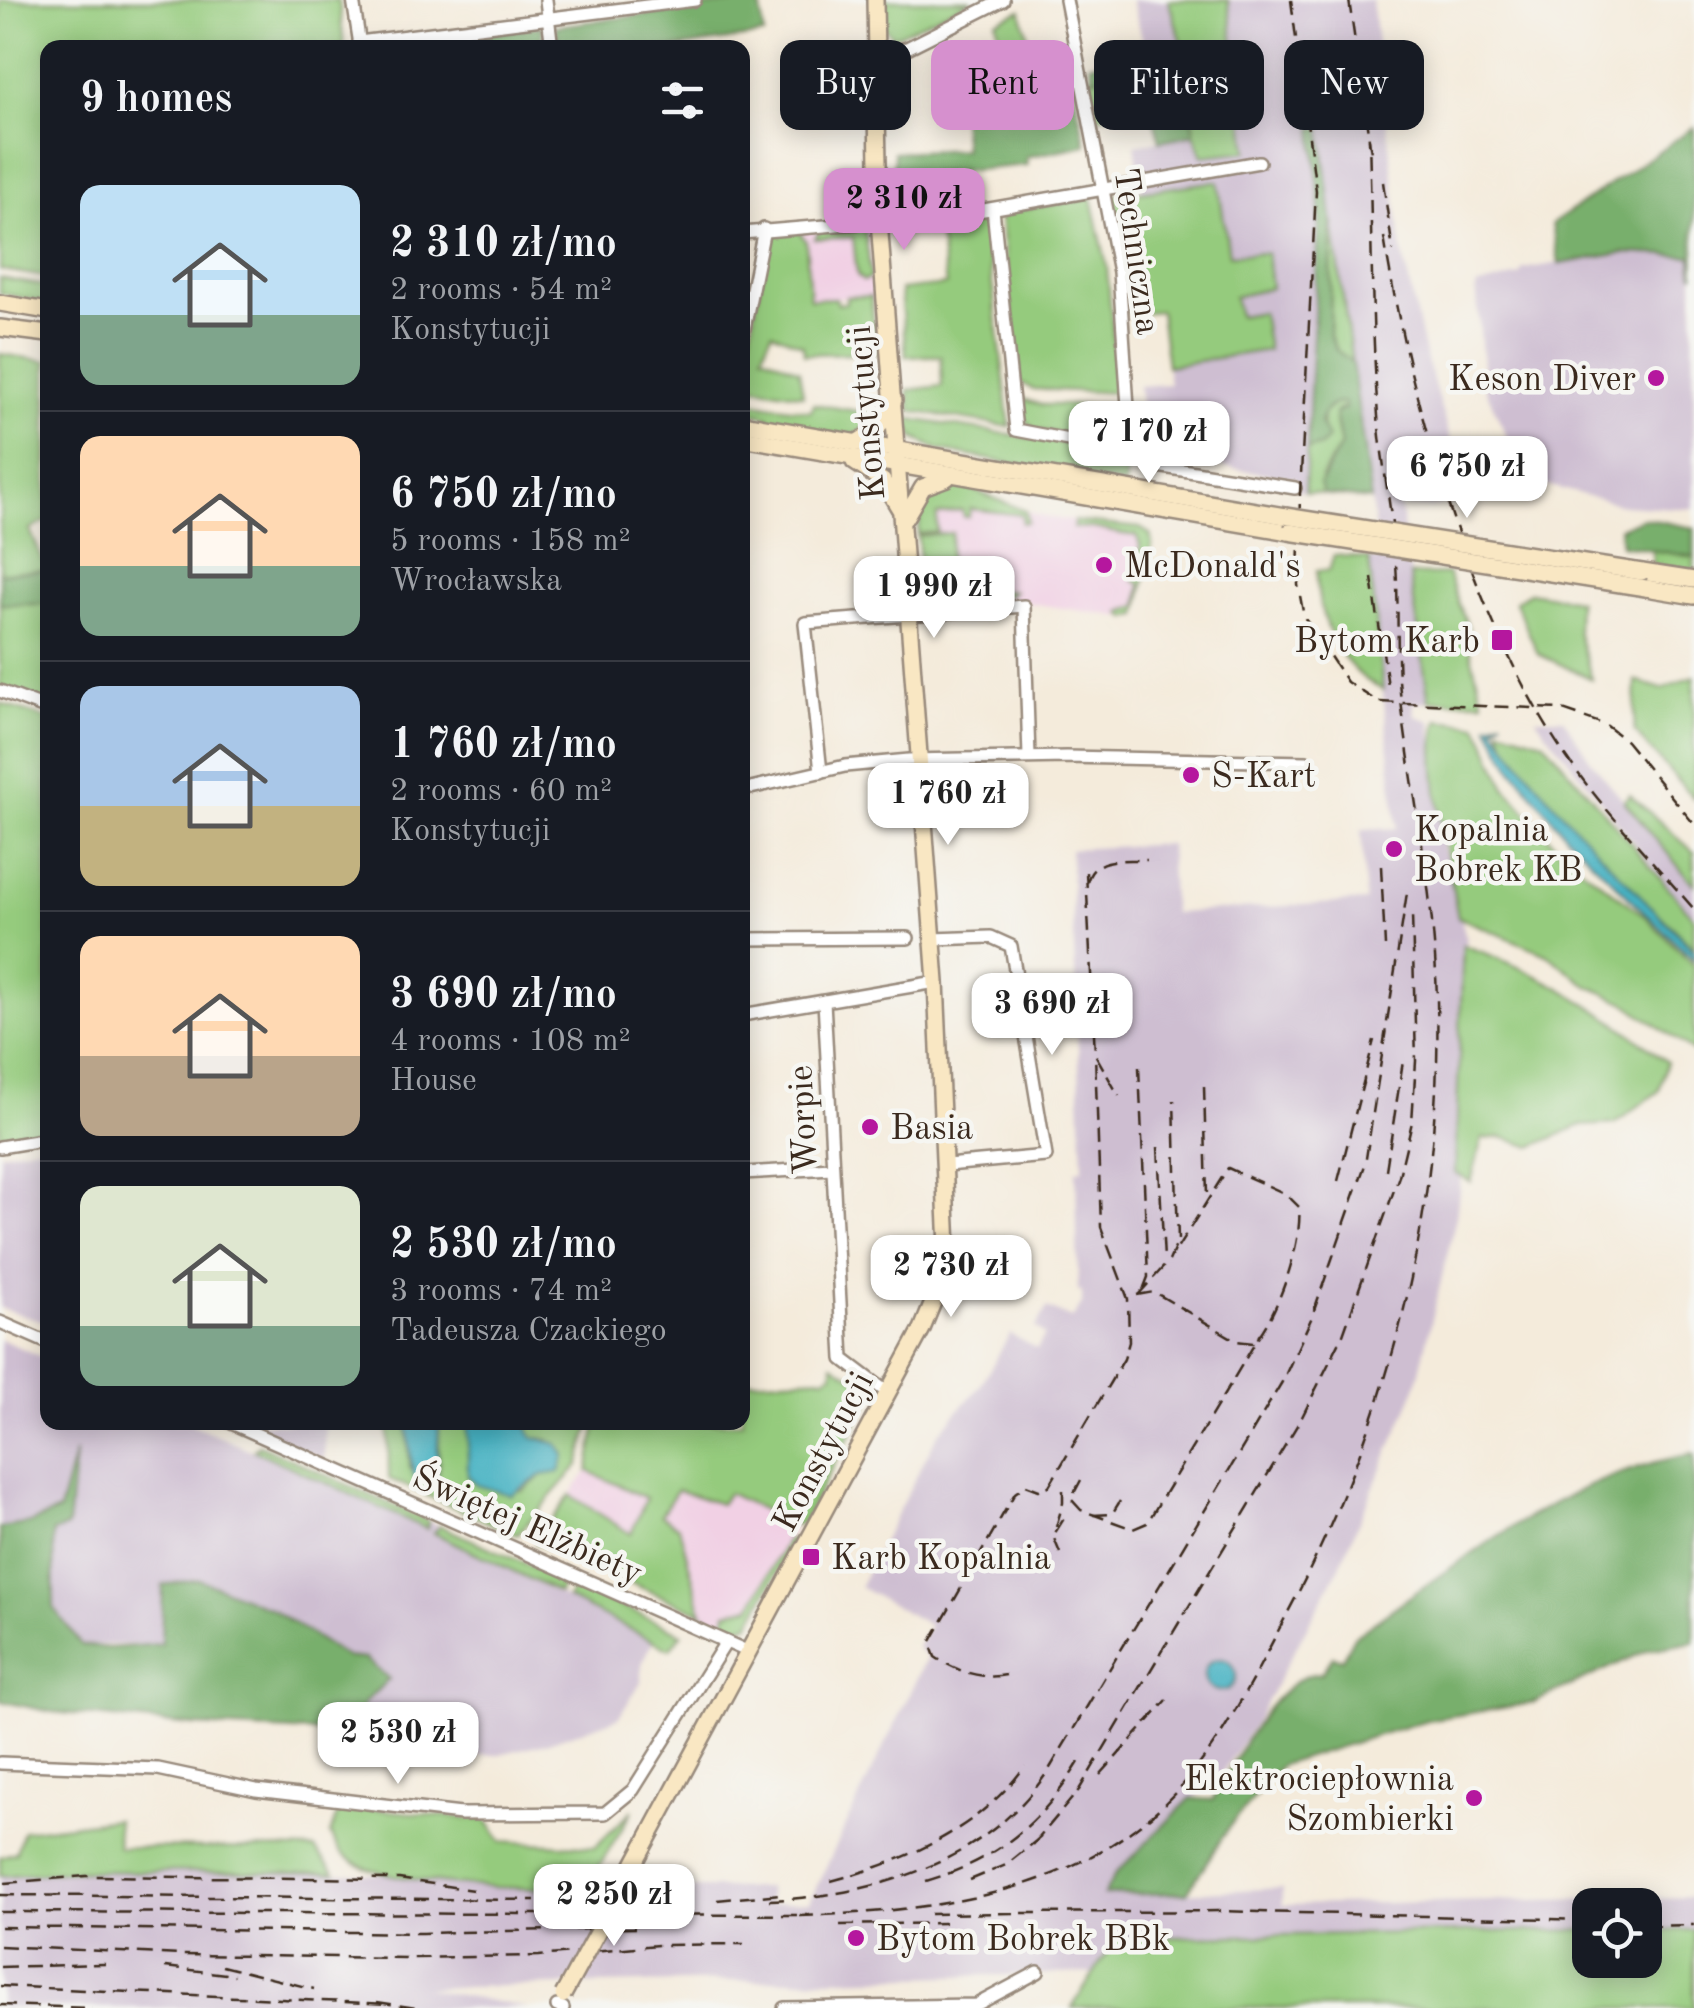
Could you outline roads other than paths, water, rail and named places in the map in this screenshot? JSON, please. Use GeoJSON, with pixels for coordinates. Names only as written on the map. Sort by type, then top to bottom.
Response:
{"type":"FeatureCollection","features":[{"type":"Feature","properties":{"kind":"street"},"geometry":{"type":"LineString","coordinates":[[353,0],[359,40]]}},
{"type":"Feature","properties":{"kind":"street"},"geometry":{"type":"LineString","coordinates":[[546,0],[551,40]]}},
{"type":"Feature","properties":{"kind":"street"},"geometry":{"type":"LineString","coordinates":[[390,40],[695,0]]}},
{"type":"Feature","properties":{"kind":"street","name":"Konstytucji"},"geometry":{"type":"LineString","coordinates":[[875,0],[876,40]]}},
{"type":"Feature","properties":{"kind":"street"},"geometry":{"type":"LineString","coordinates":[[911,46],[1003,0]]}},
{"type":"Feature","properties":{"kind":"street","name":"Techniczna"},"geometry":{"type":"LineString","coordinates":[[1066,0],[1118,272],[1132,452]]}},
{"type":"Feature","properties":{"kind":"street","name":"Konstytucji"},"geometry":{"type":"LineString","coordinates":[[560,2004],[888,1393],[941,1283],[950,1236],[900,459],[880,220],[878,130]]}},
{"type":"Feature","properties":{"kind":"street"},"geometry":{"type":"LineString","coordinates":[[750,232],[993,209],[1259,162]]}},
{"type":"Feature","properties":{"kind":"street"},"geometry":{"type":"LineString","coordinates":[[993,209],[1016,430],[1132,452],[1151,465],[1295,488]]}},
{"type":"Feature","properties":{"kind":"street"},"geometry":{"type":"LineString","coordinates":[[750,299],[764,229]]}},
{"type":"Feature","properties":{"kind":"street"},"geometry":{"type":"LineString","coordinates":[[0,303],[40,310]]}},
{"type":"Feature","properties":{"kind":"street"},"geometry":{"type":"LineString","coordinates":[[0,328],[40,333]]}},
{"type":"Feature","properties":{"kind":"street"},"geometry":{"type":"LineString","coordinates":[[852,450],[876,430],[894,400]]}},
{"type":"Feature","properties":{"kind":"street"},"geometry":{"type":"LineString","coordinates":[[750,425],[900,459],[1143,493],[1287,524]]}},
{"type":"Feature","properties":{"kind":"street"},"geometry":{"type":"LineString","coordinates":[[750,439],[852,450],[882,481],[904,522]]}},
{"type":"Feature","properties":{"kind":"street"},"geometry":{"type":"LineString","coordinates":[[900,459],[960,478],[1151,510],[1287,524],[1644,580],[1694,596]]}},
{"type":"Feature","properties":{"kind":"street"},"geometry":{"type":"LineString","coordinates":[[904,522],[923,488],[936,480],[960,478]]}},
{"type":"Feature","properties":{"kind":"street"},"geometry":{"type":"LineString","coordinates":[[1644,580],[1694,580]]}},
{"type":"Feature","properties":{"kind":"street"},"geometry":{"type":"LineString","coordinates":[[821,772],[806,623],[910,614],[1024,606],[1029,757]]}},
{"type":"Feature","properties":{"kind":"street"},"geometry":{"type":"LineString","coordinates":[[0,691],[40,706]]}},
{"type":"Feature","properties":{"kind":"street"},"geometry":{"type":"LineString","coordinates":[[750,788],[821,772],[920,759],[1307,762]]}},
{"type":"Feature","properties":{"kind":"street"},"geometry":{"type":"LineString","coordinates":[[932,939],[990,937],[1011,946],[1046,1156],[948,1165]]}},
{"type":"Feature","properties":{"kind":"street"},"geometry":{"type":"LineString","coordinates":[[750,939],[908,938]]}},
{"type":"Feature","properties":{"kind":"street"},"geometry":{"type":"LineString","coordinates":[[750,1014],[936,982]]}},
{"type":"Feature","properties":{"kind":"street","name":"Worpie"},"geometry":{"type":"LineString","coordinates":[[824,1001],[843,1358],[888,1393]]}},
{"type":"Feature","properties":{"kind":"street"},"geometry":{"type":"LineString","coordinates":[[0,1147],[40,1140]]}},
{"type":"Feature","properties":{"kind":"street"},"geometry":{"type":"LineString","coordinates":[[750,1173],[832,1168]]}},
{"type":"Feature","properties":{"kind":"street"},"geometry":{"type":"LineString","coordinates":[[0,1322],[40,1339]]}},
{"type":"Feature","properties":{"kind":"street","name":"Świętej Elżbiety"},"geometry":{"type":"LineString","coordinates":[[247,1430],[749,1652]]}},
{"type":"Feature","properties":{"kind":"street"},"geometry":{"type":"LineString","coordinates":[[0,1763],[158,1769],[256,1790],[461,1814],[605,1814],[634,1790],[726,1642]]}},
{"type":"Feature","properties":{"kind":"street"},"geometry":{"type":"LineString","coordinates":[[784,2008],[976,2005],[1038,1972]]}},
{"type":"Feature","properties":{"kind":"water"},"geometry":{"type":"Polygon","coordinates":[[[1503,719],[1494,727],[1517,758],[1590,843],[1694,951],[1694,960],[1567,837],[1512,768],[1488,725],[1503,719]]]}},
{"type":"Feature","properties":{"kind":"water"},"geometry":{"type":"Polygon","coordinates":[[[408,1430],[439,1430],[436,1479],[420,1481],[413,1476],[408,1430]]]}},
{"type":"Feature","properties":{"kind":"water"},"geometry":{"type":"Polygon","coordinates":[[[468,1430],[530,1430],[533,1437],[558,1444],[565,1455],[560,1472],[542,1475],[511,1495],[477,1485],[468,1476],[468,1430]]]}},
{"type":"Feature","properties":{"kind":"water"},"geometry":{"type":"Polygon","coordinates":[[[1220,1659],[1231,1664],[1236,1675],[1231,1686],[1220,1691],[1209,1686],[1204,1675],[1209,1664],[1220,1659]]]}},
{"type":"Feature","properties":{"kind":"railway"},"geometry":{"type":"LineString","coordinates":[[1291,0],[1316,191],[1300,493],[1298,585],[1304,617],[1347,682],[1378,702],[1560,709],[1606,725],[1626,741],[1694,824]]}},
{"type":"Feature","properties":{"kind":"railway"},"geometry":{"type":"LineString","coordinates":[[1349,0],[1371,153]]}},
{"type":"Feature","properties":{"kind":"railway"},"geometry":{"type":"LineString","coordinates":[[799,1916],[909,1908],[1015,1887],[1066,1868],[1113,1844],[1156,1811],[1208,1752],[1266,1654],[1325,1537],[1385,1378],[1407,1296],[1423,1212],[1433,1128],[1437,1043],[1432,924],[1400,692],[1396,564],[1378,416],[1369,139]]}},
{"type":"Feature","properties":{"kind":"railway"},"geometry":{"type":"LineString","coordinates":[[1383,182],[1393,251]]}},
{"type":"Feature","properties":{"kind":"railway"},"geometry":{"type":"LineString","coordinates":[[1384,237],[1395,301],[1428,436],[1472,572],[1499,636],[1563,752],[1694,909]]}},
{"type":"Feature","properties":{"kind":"railway"},"geometry":{"type":"LineString","coordinates":[[1372,578],[1388,686]]}},
{"type":"Feature","properties":{"kind":"railway"},"geometry":{"type":"LineString","coordinates":[[1087,883],[1090,874],[1103,864],[1147,860]]}},
{"type":"Feature","properties":{"kind":"railway"},"geometry":{"type":"LineString","coordinates":[[1381,866],[1385,946]]}},
{"type":"Feature","properties":{"kind":"railway"},"geometry":{"type":"LineString","coordinates":[[1086,872],[1095,1054],[1119,1096]]}},
{"type":"Feature","properties":{"kind":"railway"},"geometry":{"type":"LineString","coordinates":[[769,1900],[849,1891],[926,1868],[995,1828],[1025,1800],[1050,1768],[1282,1382],[1311,1319],[1365,1165],[1408,886]]}},
{"type":"Feature","properties":{"kind":"railway"},"geometry":{"type":"LineString","coordinates":[[1033,1845],[1079,1790],[1302,1417],[1342,1337],[1399,1176],[1412,1122],[1416,1061],[1412,914]]}},
{"type":"Feature","properties":{"kind":"railway"},"geometry":{"type":"LineString","coordinates":[[1338,1181],[1374,1040]]}},
{"type":"Feature","properties":{"kind":"railway"},"geometry":{"type":"LineString","coordinates":[[1006,1675],[960,1670],[935,1657],[930,1643],[1015,1493],[1026,1485],[1039,1490],[1049,1486],[1124,1359],[1129,1342],[1128,1299],[1101,1227],[1095,1054]]}},
{"type":"Feature","properties":{"kind":"railway"},"geometry":{"type":"LineString","coordinates":[[1386,1170],[1403,1061]]}},
{"type":"Feature","properties":{"kind":"railway"},"geometry":{"type":"LineString","coordinates":[[1139,1067],[1148,1277],[1143,1290]]}},
{"type":"Feature","properties":{"kind":"railway"},"geometry":{"type":"LineString","coordinates":[[1204,1086],[1207,1196]]}},
{"type":"Feature","properties":{"kind":"railway"},"geometry":{"type":"LineString","coordinates":[[1138,1295],[1169,1261],[1178,1241],[1174,1100]]}},
{"type":"Feature","properties":{"kind":"railway"},"geometry":{"type":"LineString","coordinates":[[1158,1147],[1164,1259]]}},
{"type":"Feature","properties":{"kind":"railway"},"geometry":{"type":"LineString","coordinates":[[1137,1295],[1154,1292],[1237,1341],[1253,1343],[1271,1316],[1286,1279],[1297,1240],[1299,1207],[1286,1194],[1228,1168],[1175,1252]]}},
{"type":"Feature","properties":{"kind":"railway"},"geometry":{"type":"LineString","coordinates":[[1081,1480],[1071,1499],[1081,1510],[1133,1529],[1147,1523],[1261,1333]]}},
{"type":"Feature","properties":{"kind":"railway"},"geometry":{"type":"LineString","coordinates":[[1056,1527],[1063,1503],[1063,1484]]}},
{"type":"Feature","properties":{"kind":"railway"},"geometry":{"type":"LineString","coordinates":[[1093,1515],[1112,1514],[1120,1501]]}},
{"type":"Feature","properties":{"kind":"railway"},"geometry":{"type":"LineString","coordinates":[[1060,1553],[1053,1536],[1065,1517]]}},
{"type":"Feature","properties":{"kind":"railway"},"geometry":{"type":"LineString","coordinates":[[1100,1775],[1167,1700]]}},
{"type":"Feature","properties":{"kind":"railway"},"geometry":{"type":"LineString","coordinates":[[926,1881],[974,1863],[1014,1837],[1049,1804],[1079,1762]]}},
{"type":"Feature","properties":{"kind":"railway"},"geometry":{"type":"LineString","coordinates":[[831,1881],[886,1864],[939,1840],[986,1808],[1025,1766]]}},
{"type":"Feature","properties":{"kind":"railway"},"geometry":{"type":"LineString","coordinates":[[970,1880],[1006,1865],[1042,1836]]}},
{"type":"Feature","properties":{"kind":"railway"},"geometry":{"type":"LineString","coordinates":[[5,1883],[86,1876],[399,1879],[473,1890]]}},
{"type":"Feature","properties":{"kind":"railway"},"geometry":{"type":"LineString","coordinates":[[717,1900],[781,1894]]}},
{"type":"Feature","properties":{"kind":"railway"},"geometry":{"type":"LineString","coordinates":[[0,1895],[535,1900]]}},
{"type":"Feature","properties":{"kind":"railway"},"geometry":{"type":"LineString","coordinates":[[930,1914],[1218,1911],[1572,1920]]}},
{"type":"Feature","properties":{"kind":"railway"},"geometry":{"type":"LineString","coordinates":[[0,1912],[810,1915]]}},
{"type":"Feature","properties":{"kind":"railway"},"geometry":{"type":"LineString","coordinates":[[840,1925],[945,1923]]}},
{"type":"Feature","properties":{"kind":"railway"},"geometry":{"type":"LineString","coordinates":[[1662,1926],[1694,1925]]}},
{"type":"Feature","properties":{"kind":"railway"},"geometry":{"type":"LineString","coordinates":[[0,1927],[422,1933],[635,1928]]}},
{"type":"Feature","properties":{"kind":"railway"},"geometry":{"type":"LineString","coordinates":[[0,1946],[183,1955],[406,1958],[539,1956],[658,1945],[744,1944]]}},
{"type":"Feature","properties":{"kind":"railway"},"geometry":{"type":"LineString","coordinates":[[0,1967],[105,1964]]}},
{"type":"Feature","properties":{"kind":"railway"},"geometry":{"type":"LineString","coordinates":[[222,1966],[314,1989]]}},
{"type":"Feature","properties":{"kind":"railway"},"geometry":{"type":"LineString","coordinates":[[165,1967],[234,1975]]}},
{"type":"Feature","properties":{"kind":"railway"},"geometry":{"type":"LineString","coordinates":[[0,1986],[389,2004]]}},
{"type":"Feature","properties":{"kind":"railway"},"geometry":{"type":"LineString","coordinates":[[377,2002],[416,2008]]}},
{"type":"Feature","properties":{"kind":"railway"},"geometry":{"type":"LineString","coordinates":[[0,2005],[92,2008]]}},
{"type":"Feature","properties":{"kind":"place","name":"Keson Diver"},"geometry":{"type":"Point","coordinates":[1656,378]}},
{"type":"Feature","properties":{"kind":"place","name":"McDonald's"},"geometry":{"type":"Point","coordinates":[1104,565]}},
{"type":"Feature","properties":{"kind":"place","name":"Bytom Karb"},"geometry":{"type":"Point","coordinates":[1502,640]}},
{"type":"Feature","properties":{"kind":"place","name":"S-Kart"},"geometry":{"type":"Point","coordinates":[1191,775]}},
{"type":"Feature","properties":{"kind":"place","name":"Kopalnia Bobrek KB"},"geometry":{"type":"Point","coordinates":[1394,849]}},
{"type":"Feature","properties":{"kind":"place","name":"Basia"},"geometry":{"type":"Point","coordinates":[870,1127]}},
{"type":"Feature","properties":{"kind":"place","name":"Karb Kopalnia"},"geometry":{"type":"Point","coordinates":[811,1557]}},
{"type":"Feature","properties":{"kind":"place","name":"Elektrociepłownia Szombierki"},"geometry":{"type":"Point","coordinates":[1474,1798]}},
{"type":"Feature","properties":{"kind":"place","name":"Bytom Bobrek BBk"},"geometry":{"type":"Point","coordinates":[856,1938]}}]}
